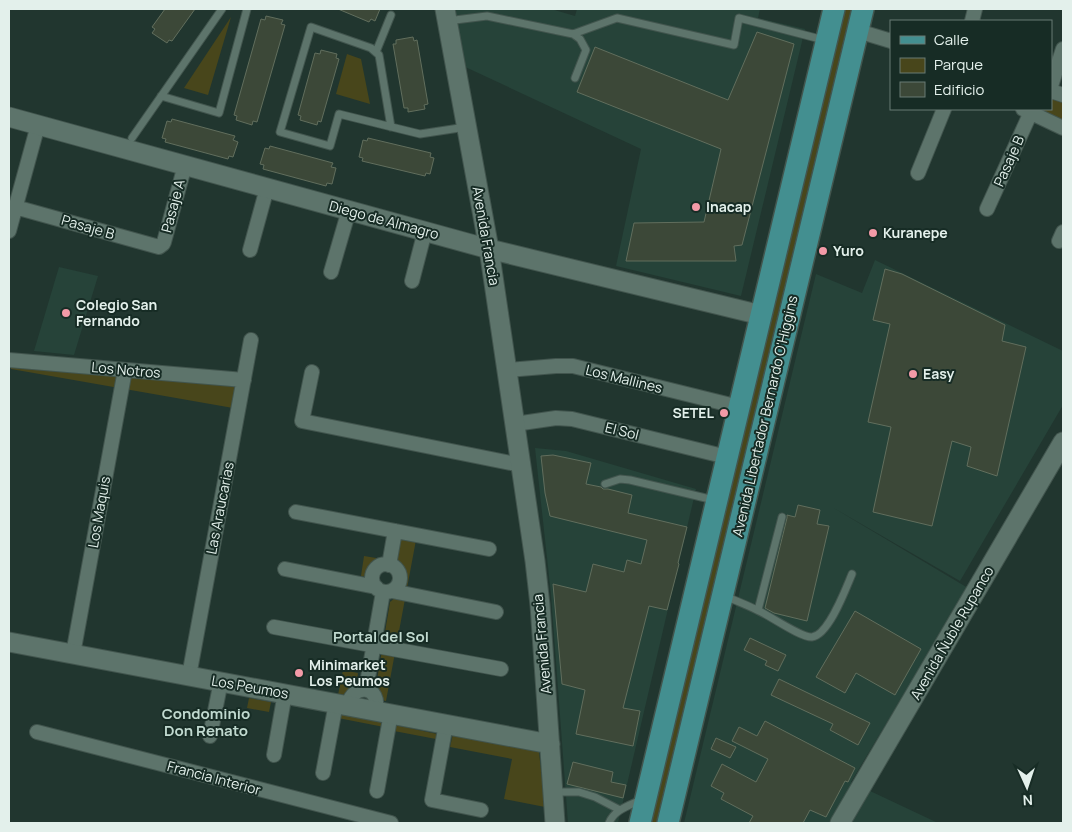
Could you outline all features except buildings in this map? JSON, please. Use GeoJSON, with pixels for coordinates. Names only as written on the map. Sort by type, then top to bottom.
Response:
{"type":"FeatureCollection","features":[{"type":"Feature","properties":{"kind":"main road","name":"Avenida Libertador Bernardo O'Higgins"},"geometry":{"type":"LineString","coordinates":[[640,823],[834,9]]}},
{"type":"Feature","properties":{"kind":"main road","name":"Avenida Libertador Bernardo O'Higgins"},"geometry":{"type":"LineString","coordinates":[[668,823],[863,9]]}},
{"type":"Feature","properties":{"kind":"main road"},"geometry":{"type":"LineString","coordinates":[[680,656],[682,660],[690,665],[705,666]]}},
{"type":"Feature","properties":{"kind":"street","name":"Avenida Francia"},"geometry":{"type":"LineString","coordinates":[[446,15],[489,249],[535,562],[540,605],[555,823]]}},
{"type":"Feature","properties":{"kind":"street"},"geometry":{"type":"LineString","coordinates":[[858,31],[890,41]]}},
{"type":"Feature","properties":{"kind":"street"},"geometry":{"type":"LineString","coordinates":[[1052,83],[1063,49]]}},
{"type":"Feature","properties":{"kind":"street"},"geometry":{"type":"LineString","coordinates":[[918,173],[944,110]]}},
{"type":"Feature","properties":{"kind":"street"},"geometry":{"type":"LineString","coordinates":[[1027,111],[1063,128]]}},
{"type":"Feature","properties":{"kind":"street","name":"Pasaje B"},"geometry":{"type":"LineString","coordinates":[[987,209],[1027,111]]}},
{"type":"Feature","properties":{"kind":"street","name":"Diego de Almagro"},"geometry":{"type":"LineString","coordinates":[[9,117],[128,144],[184,165],[489,249],[761,315]]}},
{"type":"Feature","properties":{"kind":"street"},"geometry":{"type":"LineString","coordinates":[[9,231],[38,125]]}},
{"type":"Feature","properties":{"kind":"street","name":"Pasaje A"},"geometry":{"type":"LineString","coordinates":[[161,246],[164,242],[184,165]]}},
{"type":"Feature","properties":{"kind":"street"},"geometry":{"type":"LineString","coordinates":[[250,250],[267,188]]}},
{"type":"Feature","properties":{"kind":"street","name":"Pasaje B"},"geometry":{"type":"LineString","coordinates":[[15,207],[161,246]]}},
{"type":"Feature","properties":{"kind":"street"},"geometry":{"type":"LineString","coordinates":[[331,272],[349,210]]}},
{"type":"Feature","properties":{"kind":"street"},"geometry":{"type":"LineString","coordinates":[[412,281],[425,231]]}},
{"type":"Feature","properties":{"kind":"street","name":"Las Araucarias"},"geometry":{"type":"LineString","coordinates":[[189,676],[252,340]]}},
{"type":"Feature","properties":{"kind":"street","name":"Los Notros"},"geometry":{"type":"LineString","coordinates":[[9,360],[244,380]]}},
{"type":"Feature","properties":{"kind":"street","name":"Los Mallines"},"geometry":{"type":"LineString","coordinates":[[507,370],[573,366],[739,407]]}},
{"type":"Feature","properties":{"kind":"street","name":"Los Maquis"},"geometry":{"type":"LineString","coordinates":[[73,654],[124,370]]}},
{"type":"Feature","properties":{"kind":"street"},"geometry":{"type":"LineString","coordinates":[[312,372],[302,421],[521,465]]}},
{"type":"Feature","properties":{"kind":"street","name":"El Sol"},"geometry":{"type":"LineString","coordinates":[[515,424],[556,418],[572,419],[727,457]]}},
{"type":"Feature","properties":{"kind":"street","name":"Avenida Ñuble Rupanco"},"geometry":{"type":"LineString","coordinates":[[840,823],[1063,442]]}},
{"type":"Feature","properties":{"kind":"street"},"geometry":{"type":"LineString","coordinates":[[296,512],[490,549]]}},
{"type":"Feature","properties":{"kind":"street"},"geometry":{"type":"LineString","coordinates":[[389,565],[395,531]]}},
{"type":"Feature","properties":{"kind":"street"},"geometry":{"type":"LineString","coordinates":[[389,565],[396,569],[400,576],[398,585],[384,590],[373,579],[374,572],[381,566],[389,565]]}},
{"type":"Feature","properties":{"kind":"street"},"geometry":{"type":"LineString","coordinates":[[285,569],[496,612]]}},
{"type":"Feature","properties":{"kind":"street"},"geometry":{"type":"LineString","coordinates":[[366,689],[384,590]]}},
{"type":"Feature","properties":{"kind":"street"},"geometry":{"type":"LineString","coordinates":[[274,627],[501,669]]}},
{"type":"Feature","properties":{"kind":"street","name":"Los Peumos"},"geometry":{"type":"LineString","coordinates":[[9,642],[550,744]]}},
{"type":"Feature","properties":{"kind":"street"},"geometry":{"type":"LineString","coordinates":[[210,736],[221,681]]}},
{"type":"Feature","properties":{"kind":"street"},"geometry":{"type":"LineString","coordinates":[[323,773],[342,704],[353,694],[366,689],[372,692],[376,706],[383,712],[377,791]]}},
{"type":"Feature","properties":{"kind":"street"},"geometry":{"type":"LineString","coordinates":[[274,755],[285,693]]}},
{"type":"Feature","properties":{"kind":"street"},"geometry":{"type":"LineString","coordinates":[[446,724],[432,800],[481,810]]}},
{"type":"Feature","properties":{"kind":"street","name":"Francia Interior"},"geometry":{"type":"LineString","coordinates":[[37,732],[391,823]]}},
{"type":"Feature","properties":{"kind":"lane"},"geometry":{"type":"LineString","coordinates":[[128,144],[222,9]]}},
{"type":"Feature","properties":{"kind":"lane"},"geometry":{"type":"LineString","coordinates":[[161,96],[219,113],[248,9]]}},
{"type":"Feature","properties":{"kind":"lane"},"geometry":{"type":"LineString","coordinates":[[376,52],[391,15]]}},
{"type":"Feature","properties":{"kind":"lane"},"geometry":{"type":"LineString","coordinates":[[446,15],[487,16],[573,34],[580,39],[586,50],[576,78]]}},
{"type":"Feature","properties":{"kind":"lane"},"geometry":{"type":"LineString","coordinates":[[573,34],[617,18],[734,45],[739,18],[827,41]]}},
{"type":"Feature","properties":{"kind":"lane"},"geometry":{"type":"LineString","coordinates":[[391,127],[379,55],[371,48],[311,27],[280,132],[330,146],[339,114],[391,127],[420,134],[466,127]]}},
{"type":"Feature","properties":{"kind":"lane"},"geometry":{"type":"LineString","coordinates":[[606,484],[620,479],[630,480],[717,501]]}},
{"type":"Feature","properties":{"kind":"lane"},"geometry":{"type":"LineString","coordinates":[[758,610],[782,517]]}},
{"type":"Feature","properties":{"kind":"lane"},"geometry":{"type":"LineString","coordinates":[[722,595],[758,610],[802,635],[812,637],[819,634],[831,620],[843,598],[852,574]]}},
{"type":"Feature","properties":{"kind":"lane"},"geometry":{"type":"LineString","coordinates":[[553,792],[579,792],[595,797],[620,810]]}},
{"type":"Feature","properties":{"kind":"lane"},"geometry":{"type":"LineString","coordinates":[[609,823],[613,815],[620,810],[646,798]]}},
{"type":"Feature","properties":{"kind":"shaded area","name":"Inacap"},"geometry":{"type":"Polygon","coordinates":[[[451,9],[551,9],[575,16],[577,9],[760,9],[758,18],[805,29],[741,296],[616,266],[641,149],[461,65],[451,9]]]}},
{"type":"Feature","properties":{"kind":"shaded area"},"geometry":{"type":"Polygon","coordinates":[[[875,260],[1063,351],[1063,405],[960,581],[832,507],[968,588],[851,782],[938,823],[684,823],[816,274],[862,293],[875,260]]]}},
{"type":"Feature","properties":{"kind":"shaded area","name":"Colegio San Fernando"},"geometry":{"type":"Polygon","coordinates":[[[59,267],[98,276],[74,355],[34,351],[59,267]]]}},
{"type":"Feature","properties":{"kind":"shaded area"},"geometry":{"type":"Polygon","coordinates":[[[535,448],[566,451],[696,489],[618,823],[568,823],[551,594],[535,448]]]}},
{"type":"Feature","properties":{"kind":"green space"},"geometry":{"type":"Polygon","coordinates":[[[839,9],[851,9],[656,823],[645,823],[839,9]]]}},
{"type":"Feature","properties":{"kind":"green space"},"geometry":{"type":"Polygon","coordinates":[[[231,17],[208,95],[184,88],[231,17]]]}},
{"type":"Feature","properties":{"kind":"green space"},"geometry":{"type":"Polygon","coordinates":[[[347,54],[361,59],[370,104],[336,94],[347,54]]]}},
{"type":"Feature","properties":{"kind":"green space"},"geometry":{"type":"Polygon","coordinates":[[[1052,98],[1063,102],[1063,124],[1033,110],[1052,110],[1052,98]]]}},
{"type":"Feature","properties":{"kind":"green space"},"geometry":{"type":"Polygon","coordinates":[[[11,366],[237,384],[233,408],[11,369],[11,366]]]}},
{"type":"Feature","properties":{"kind":"green space"},"geometry":{"type":"Polygon","coordinates":[[[398,537],[416,540],[386,701],[382,700],[376,686],[390,602],[401,590],[405,575],[394,559],[398,537]]]}},
{"type":"Feature","properties":{"kind":"green space"},"geometry":{"type":"Polygon","coordinates":[[[364,556],[382,559],[382,561],[371,567],[366,577],[361,576],[364,556]]]}},
{"type":"Feature","properties":{"kind":"green space"},"geometry":{"type":"Polygon","coordinates":[[[343,670],[358,673],[357,681],[342,696],[338,695],[343,670]]]}},
{"type":"Feature","properties":{"kind":"green space"},"geometry":{"type":"Polygon","coordinates":[[[249,698],[271,702],[269,712],[247,708],[249,698]]]}},
{"type":"Feature","properties":{"kind":"green space"},"geometry":{"type":"Polygon","coordinates":[[[339,714],[384,723],[384,727],[338,718],[339,714]]]}},
{"type":"Feature","properties":{"kind":"green space"},"geometry":{"type":"Polygon","coordinates":[[[395,725],[437,734],[436,739],[394,731],[395,725]]]}},
{"type":"Feature","properties":{"kind":"green space"},"geometry":{"type":"Polygon","coordinates":[[[453,734],[539,752],[545,807],[504,799],[512,759],[450,747],[453,734]]]}},
{"type":"Feature","properties":{"kind":"place","name":"Inacap"},"geometry":{"type":"Point","coordinates":[696,207]}},
{"type":"Feature","properties":{"kind":"place","name":"Kuranepe"},"geometry":{"type":"Point","coordinates":[873,233]}},
{"type":"Feature","properties":{"kind":"place","name":"Yuro"},"geometry":{"type":"Point","coordinates":[823,251]}},
{"type":"Feature","properties":{"kind":"place","name":"Colegio San Fernando"},"geometry":{"type":"Point","coordinates":[66,313]}},
{"type":"Feature","properties":{"kind":"place","name":"Easy"},"geometry":{"type":"Point","coordinates":[913,374]}},
{"type":"Feature","properties":{"kind":"place","name":"SETEL"},"geometry":{"type":"Point","coordinates":[724,413]}},
{"type":"Feature","properties":{"kind":"place","name":"Minimarket Los Peumos"},"geometry":{"type":"Point","coordinates":[299,673]}},
{"type":"Feature","properties":{"kind":"district","name":"Portal del Sol"},"geometry":{"type":"Point","coordinates":[381,637]}},
{"type":"Feature","properties":{"kind":"district","name":"Condominio Don Renato"},"geometry":{"type":"Point","coordinates":[206,722]}}]}
